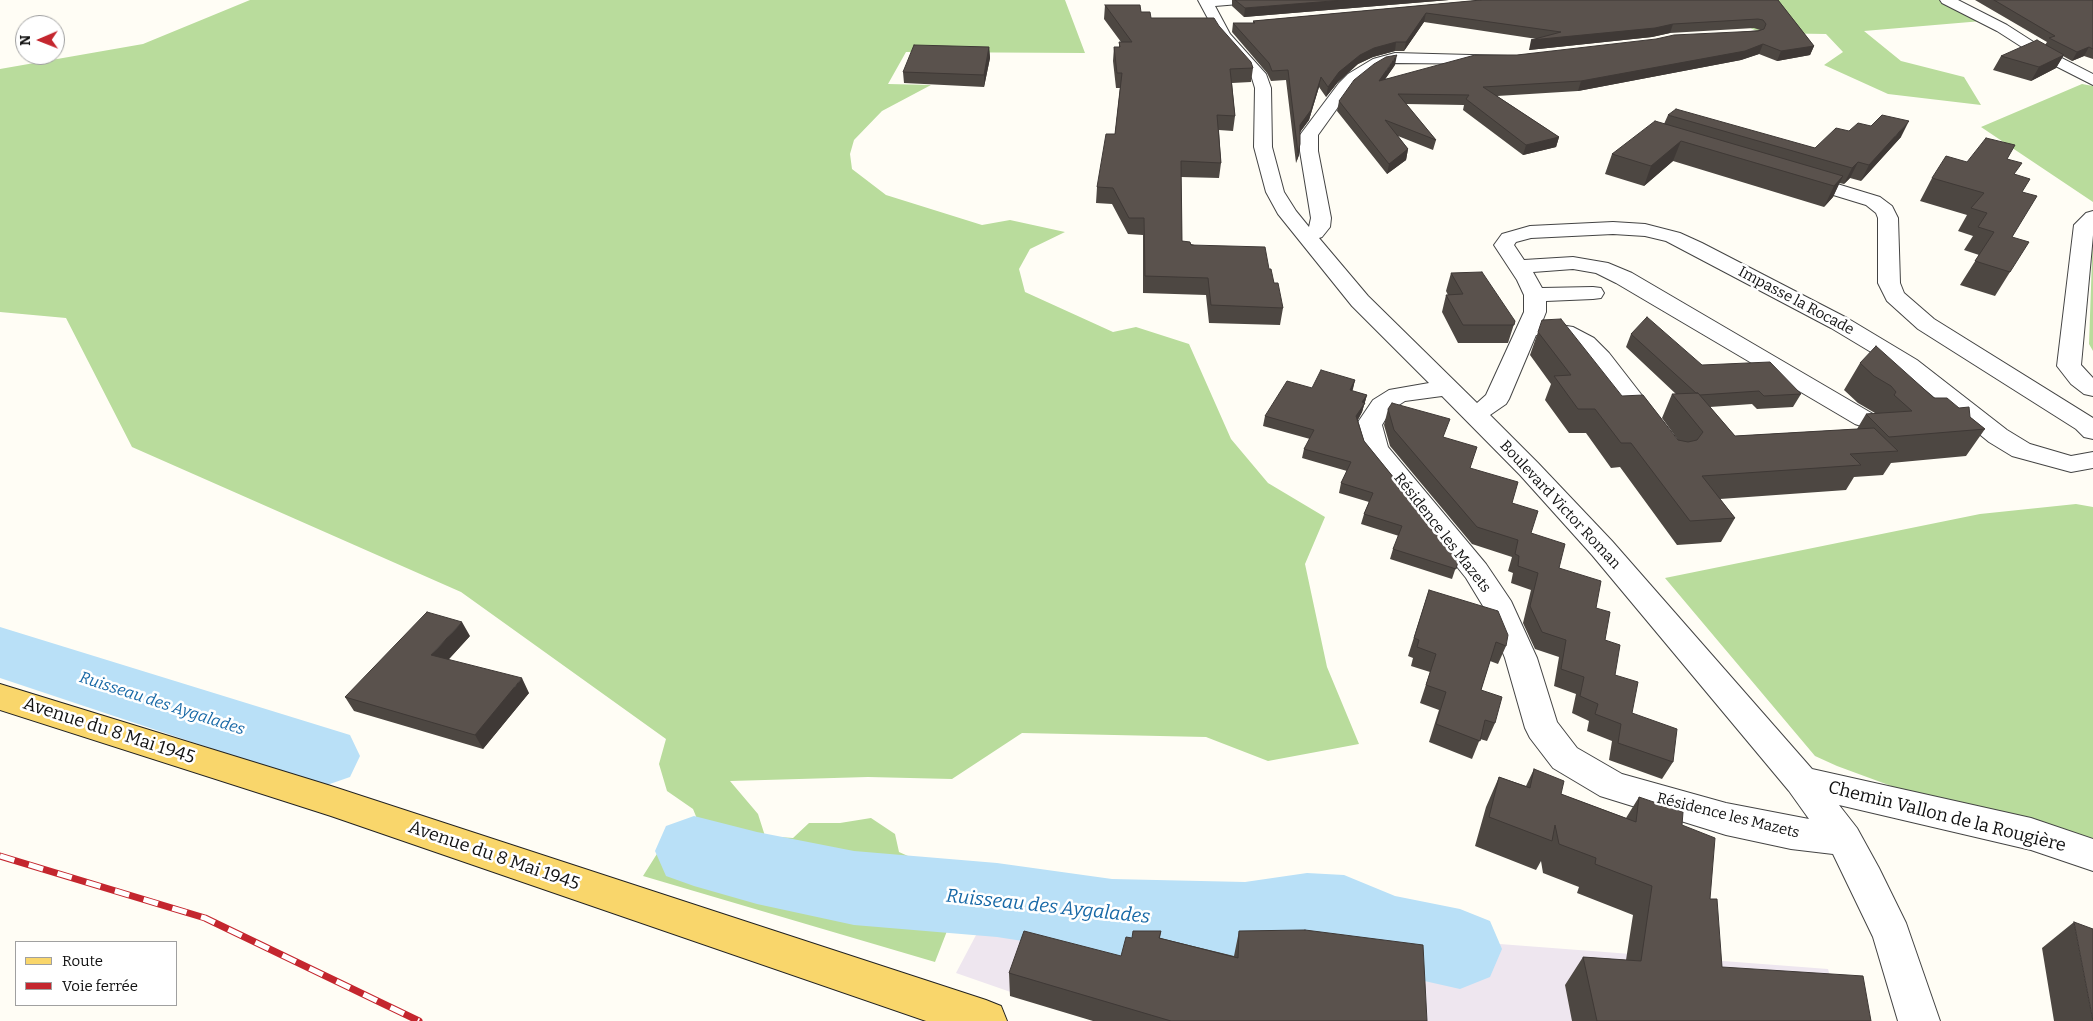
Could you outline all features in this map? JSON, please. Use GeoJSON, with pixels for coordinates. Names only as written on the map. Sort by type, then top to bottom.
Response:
{"type":"FeatureCollection","features":[{"type":"Feature","properties":{"kind":"main road","name":"Avenue du 8 Mai 1945"},"geometry":{"type":"LineString","coordinates":[[0,696],[331,801],[986,1021]]}},
{"type":"Feature","properties":{"kind":"street"},"geometry":{"type":"LineString","coordinates":[[1206,1],[1239,0]]}},
{"type":"Feature","properties":{"kind":"street"},"geometry":{"type":"LineString","coordinates":[[1946,0],[2002,28],[2093,80]]}},
{"type":"Feature","properties":{"kind":"street","name":"Boulevard Victor Roman"},"geometry":{"type":"LineString","coordinates":[[1206,1],[1228,25],[1224,36],[1258,74],[1263,88],[1263,148],[1268,172],[1275,192],[1288,214],[1360,301],[1529,469],[1602,548],[1802,781],[1844,839],[1866,880],[1892,936],[1919,1021]]}},
{"type":"Feature","properties":{"kind":"street"},"geometry":{"type":"LineString","coordinates":[[1304,234],[1315,233],[1320,227],[1321,218],[1308,151],[1309,135],[1345,86],[1365,68],[1378,62],[1395,58],[1495,59],[1521,57]]}},
{"type":"Feature","properties":{"kind":"street"},"geometry":{"type":"LineString","coordinates":[[1783,173],[1872,200],[1885,210],[1888,218],[1889,283],[1895,296],[1926,324],[2085,424],[2093,431]]}},
{"type":"Feature","properties":{"kind":"street"},"geometry":{"type":"LineString","coordinates":[[2093,218],[2084,225],[2069,366],[2079,378],[2093,389]]}},
{"type":"Feature","properties":{"kind":"street","name":"Impasse la Rocade"},"geometry":{"type":"LineString","coordinates":[[1535,295],[1528,279],[1507,252],[1504,245],[1509,238],[1530,232],[1613,228],[1645,230],[1673,237],[1839,324],[1909,365],[1998,436],[2021,450],[2071,464],[2091,463]]}},
{"type":"Feature","properties":{"kind":"street"},"geometry":{"type":"LineString","coordinates":[[1518,267],[1573,263],[1601,267],[1624,278],[1864,419]]}},
{"type":"Feature","properties":{"kind":"street"},"geometry":{"type":"LineString","coordinates":[[1473,413],[1484,409],[1497,399],[1535,312],[1535,295],[1593,293]]}},
{"type":"Feature","properties":{"kind":"street"},"geometry":{"type":"LineString","coordinates":[[1529,327],[1565,332],[1586,342],[1601,358],[1664,441]]}},
{"type":"Feature","properties":{"kind":"street","name":"Résidence les Mazets"},"geometry":{"type":"LineString","coordinates":[[1447,388],[1398,395],[1382,405],[1370,425],[1376,448],[1476,571],[1500,609],[1521,658],[1542,728],[1564,758],[1612,786],[1726,819],[1791,833],[1844,839]]}},
{"type":"Feature","properties":{"kind":"street","name":"Chemin Vallon de la Rougière"},"geometry":{"type":"LineString","coordinates":[[1802,781],[2031,834],[2093,854]]}},
{"type":"Feature","properties":{"kind":"shaded area"},"geometry":{"type":"Polygon","coordinates":[[[985,918],[1342,932],[1828,969],[1842,1021],[1094,1021],[956,973],[985,918]]]}},
{"type":"Feature","properties":{"kind":"green space"},"geometry":{"type":"Polygon","coordinates":[[[250,0],[1065,0],[1085,53],[906,52],[888,84],[931,85],[882,111],[854,140],[850,154],[852,169],[886,195],[982,225],[1010,220],[1065,232],[1030,249],[1019,269],[1025,292],[1113,332],[1136,327],[1189,344],[1231,439],[1268,483],[1325,517],[1305,564],[1327,667],[1359,744],[1268,761],[1206,737],[1022,733],[952,779],[868,777],[730,781],[758,814],[765,836],[793,838],[809,823],[840,823],[871,818],[895,834],[899,852],[966,882],[935,962],[643,876],[672,830],[702,831],[693,809],[667,791],[659,764],[666,739],[461,592],[132,447],[66,318],[0,312],[0,69],[23,65],[65,65],[65,58],[143,44],[250,0]]]}},
{"type":"Feature","properties":{"kind":"green space"},"geometry":{"type":"Polygon","coordinates":[[[1691,0],[1941,0],[1982,21],[1864,31],[1901,61],[1964,77],[1981,105],[1888,94],[1824,65],[1843,52],[1826,34],[1761,33],[1691,0]]]}},
{"type":"Feature","properties":{"kind":"green space"},"geometry":{"type":"Polygon","coordinates":[[[2082,84],[2093,86],[2093,202],[1981,127],[2082,84]]]}},
{"type":"Feature","properties":{"kind":"green space"},"geometry":{"type":"Polygon","coordinates":[[[2093,230],[2093,351],[2089,344],[2093,230]]]}},
{"type":"Feature","properties":{"kind":"green space"},"geometry":{"type":"Polygon","coordinates":[[[2076,504],[2093,507],[2093,839],[1894,787],[1815,756],[1665,578],[1980,514],[2076,504]]]}},
{"type":"Feature","properties":{"kind":"building"},"geometry":{"type":"Polygon","coordinates":[[[1235,0],[1344,0],[1245,8],[1235,0]]]}},
{"type":"Feature","properties":{"kind":"building"},"geometry":{"type":"Polygon","coordinates":[[[1481,0],[1778,0],[1814,46],[1781,51],[1763,44],[1745,51],[1581,81],[1483,87],[1559,137],[1526,145],[1466,99],[1469,95],[1398,94],[1436,140],[1385,120],[1408,149],[1389,164],[1339,101],[1354,80],[1386,57],[1397,55],[1379,81],[1475,55],[1517,55],[1656,39],[1674,35],[1758,31],[1764,29],[1766,24],[1763,20],[1758,19],[1673,24],[1655,28],[1531,40],[1561,32],[1426,13],[1406,42],[1396,42],[1374,48],[1360,55],[1339,72],[1328,87],[1321,77],[1311,110],[1300,125],[1298,153],[1288,70],[1272,71],[1269,63],[1233,23],[1255,23],[1253,21],[1481,0]]]}},
{"type":"Feature","properties":{"kind":"building"},"geometry":{"type":"Polygon","coordinates":[[[1994,0],[2093,0],[2093,49],[2089,47],[2077,52],[2049,38],[2055,36],[1994,0]]]}},
{"type":"Feature","properties":{"kind":"building"},"geometry":{"type":"Polygon","coordinates":[[[1105,5],[1140,5],[1141,12],[1150,12],[1151,18],[1214,18],[1251,62],[1253,68],[1230,69],[1235,116],[1217,115],[1221,163],[1181,161],[1182,241],[1190,242],[1191,245],[1265,247],[1269,269],[1271,269],[1274,283],[1278,283],[1283,308],[1211,305],[1208,278],[1145,276],[1144,218],[1129,218],[1113,188],[1097,187],[1106,134],[1115,134],[1122,73],[1117,73],[1114,47],[1120,47],[1119,42],[1132,42],[1105,5]]]}},
{"type":"Feature","properties":{"kind":"building"},"geometry":{"type":"Polygon","coordinates":[[[2037,40],[2064,55],[2039,67],[2001,56],[2037,40]]]}},
{"type":"Feature","properties":{"kind":"building"},"geometry":{"type":"Polygon","coordinates":[[[914,45],[989,47],[984,75],[903,72],[914,45]]]}},
{"type":"Feature","properties":{"kind":"building"},"geometry":{"type":"Polygon","coordinates":[[[1676,109],[1815,148],[1836,128],[1849,131],[1858,123],[1871,126],[1882,115],[1909,121],[1869,165],[1858,162],[1852,168],[1668,115],[1676,109]]]}},
{"type":"Feature","properties":{"kind":"building"},"geometry":{"type":"Polygon","coordinates":[[[1655,121],[1843,176],[1834,186],[1681,141],[1651,166],[1612,154],[1655,121]]]}},
{"type":"Feature","properties":{"kind":"building"},"geometry":{"type":"Polygon","coordinates":[[[1986,138],[2015,145],[2007,159],[2022,163],[2014,174],[2030,179],[2022,192],[2037,196],[2012,237],[2029,242],[2010,272],[1975,261],[1994,232],[1978,227],[1987,213],[1971,208],[1984,193],[1932,178],[1946,156],[1967,162],[1986,138]]]}},
{"type":"Feature","properties":{"kind":"building"},"geometry":{"type":"Polygon","coordinates":[[[1482,272],[1515,321],[1514,325],[1463,325],[1446,295],[1463,294],[1451,273],[1482,272]]]}},
{"type":"Feature","properties":{"kind":"building"},"geometry":{"type":"Polygon","coordinates":[[[1647,317],[1702,365],[1770,362],[1801,394],[1764,396],[1759,391],[1700,395],[1696,393],[1631,334],[1647,317]]]}},
{"type":"Feature","properties":{"kind":"building"},"geometry":{"type":"Polygon","coordinates":[[[1561,319],[1622,396],[1643,395],[1678,440],[1688,442],[1697,440],[1703,432],[1672,394],[1698,393],[1735,436],[1874,428],[1898,451],[1850,454],[1861,465],[1702,476],[1735,518],[1690,521],[1631,443],[1621,443],[1595,409],[1578,409],[1554,376],[1571,375],[1538,332],[1542,320],[1561,319]]]}},
{"type":"Feature","properties":{"kind":"building"},"geometry":{"type":"Polygon","coordinates":[[[1876,346],[1934,398],[1947,398],[1959,408],[1969,407],[1970,417],[1985,429],[1889,437],[1866,414],[1912,411],[1894,395],[1896,392],[1891,386],[1874,376],[1860,363],[1876,346]]]}},
{"type":"Feature","properties":{"kind":"building"},"geometry":{"type":"Polygon","coordinates":[[[1321,370],[1355,380],[1350,390],[1367,395],[1362,402],[1365,403],[1356,416],[1364,441],[1459,558],[1456,569],[1393,549],[1402,526],[1364,514],[1373,493],[1341,483],[1351,462],[1304,449],[1314,430],[1265,416],[1287,381],[1312,388],[1321,370]]]}},
{"type":"Feature","properties":{"kind":"building"},"geometry":{"type":"Polygon","coordinates":[[[1392,403],[1450,419],[1443,437],[1477,447],[1470,468],[1518,482],[1512,503],[1538,511],[1531,533],[1565,544],[1559,568],[1601,581],[1596,608],[1610,612],[1605,640],[1620,645],[1615,675],[1638,682],[1632,713],[1677,729],[1673,762],[1618,743],[1621,724],[1595,714],[1598,704],[1580,696],[1584,677],[1561,669],[1566,640],[1542,632],[1530,606],[1538,573],[1518,566],[1519,556],[1515,554],[1518,540],[1477,527],[1394,430],[1388,409],[1392,403]]]}},
{"type":"Feature","properties":{"kind":"building"},"geometry":{"type":"Polygon","coordinates":[[[1429,590],[1498,611],[1508,635],[1506,646],[1496,642],[1481,690],[1502,697],[1495,723],[1485,720],[1480,741],[1436,724],[1446,692],[1426,685],[1436,654],[1417,647],[1419,640],[1414,638],[1429,590]]]}},
{"type":"Feature","properties":{"kind":"building"},"geometry":{"type":"Polygon","coordinates":[[[427,612],[462,622],[431,655],[522,678],[475,735],[345,697],[427,612]]]}},
{"type":"Feature","properties":{"kind":"building"},"geometry":{"type":"Polygon","coordinates":[[[1534,769],[1564,781],[1561,794],[1636,822],[1639,797],[1683,812],[1682,825],[1715,838],[1710,899],[1717,899],[1722,967],[1863,976],[1871,1021],[1597,1021],[1583,957],[1641,961],[1652,886],[1595,864],[1596,858],[1559,844],[1555,825],[1552,841],[1489,817],[1499,777],[1530,788],[1534,769]]]}},
{"type":"Feature","properties":{"kind":"building"},"geometry":{"type":"Polygon","coordinates":[[[2074,922],[2093,929],[2093,1021],[2074,922]]]}},
{"type":"Feature","properties":{"kind":"building"},"geometry":{"type":"Polygon","coordinates":[[[1305,930],[1423,945],[1427,1021],[1171,1021],[1009,973],[1024,931],[1121,956],[1126,937],[1132,938],[1133,931],[1161,931],[1159,938],[1238,958],[1239,931],[1305,930]]]}},
{"type":"Feature","properties":{"kind":"waterway","name":"Ruisseau des Aygalades"},"geometry":{"type":"LineString","coordinates":[[0,652],[324,756]]}},
{"type":"Feature","properties":{"kind":"waterway","name":"Ruisseau des Aygalades"},"geometry":{"type":"LineString","coordinates":[[694,851],[757,868],[854,888],[997,900],[1112,917],[1245,921],[1307,911],[1344,913],[1389,934],[1460,949]]}},
{"type":"Feature","properties":{"kind":"railway"},"geometry":{"type":"LineString","coordinates":[[0,856],[205,918],[419,1021]]}}]}
